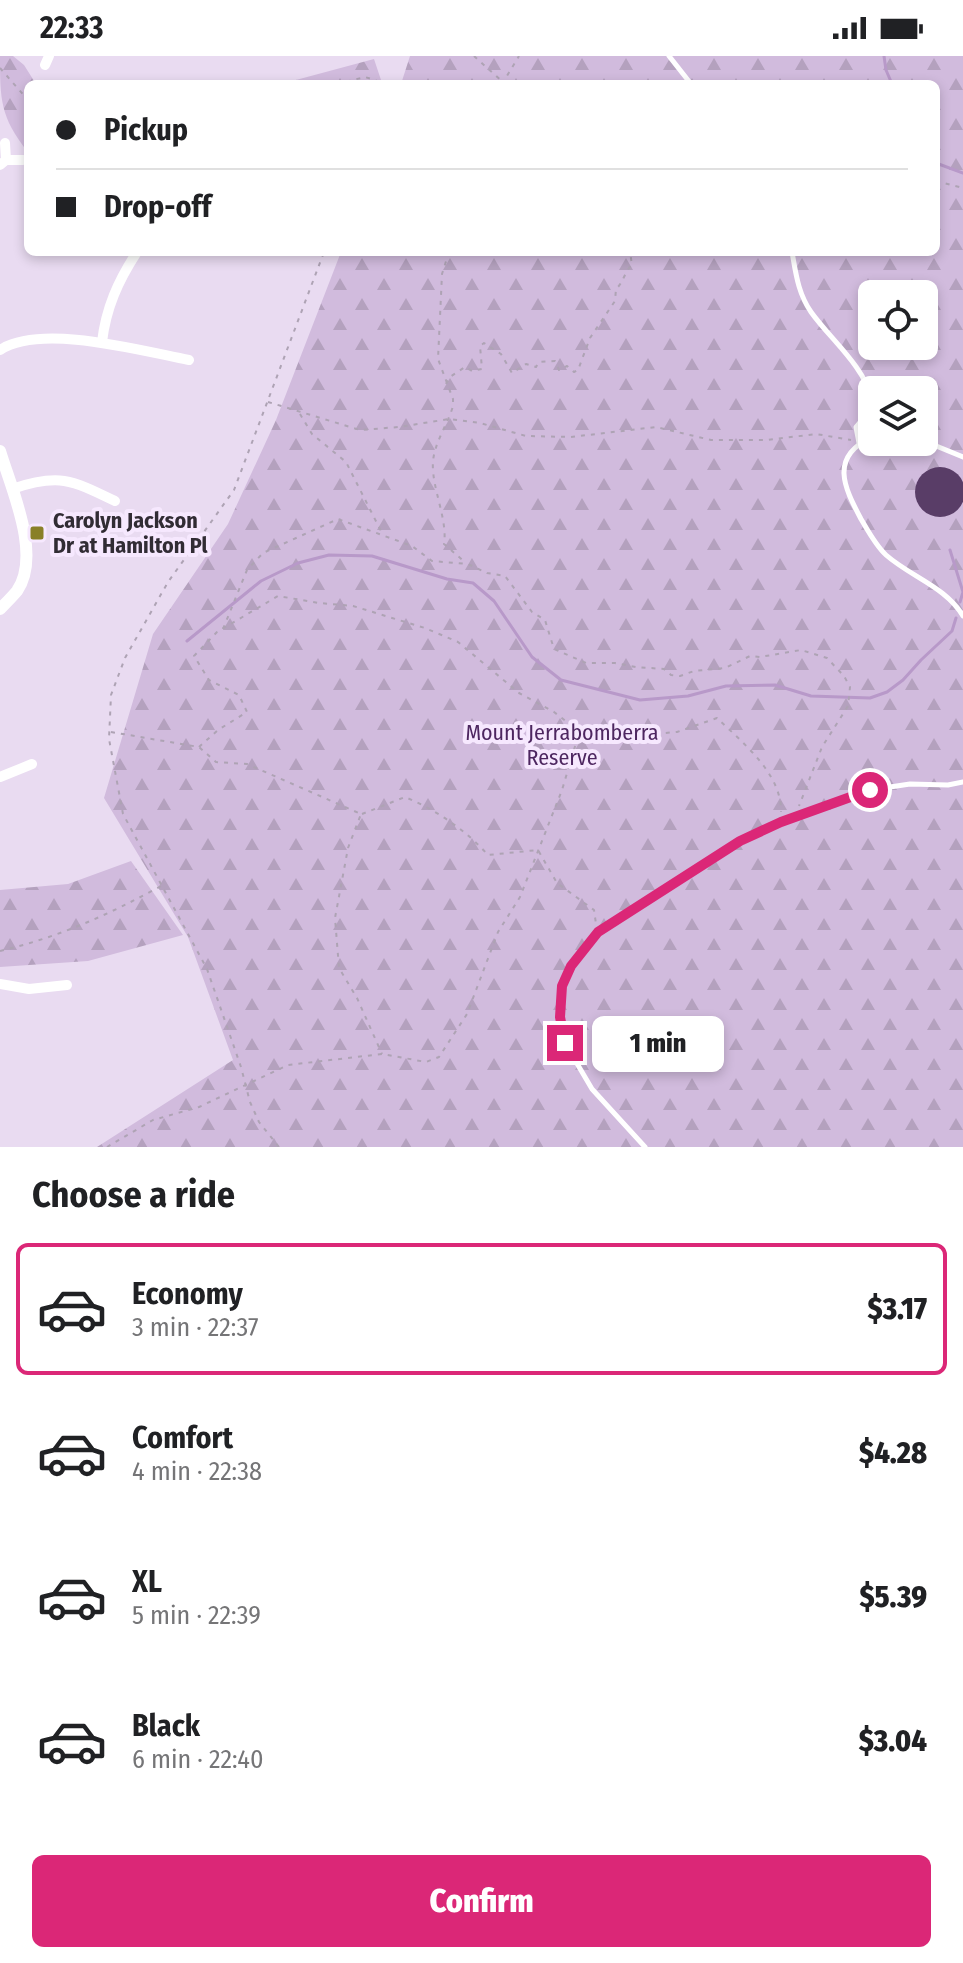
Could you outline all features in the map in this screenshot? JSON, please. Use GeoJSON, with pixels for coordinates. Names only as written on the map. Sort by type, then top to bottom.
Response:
{"type":"FeatureCollection","features":[{"type":"Feature","properties":{"kind":"street"},"geometry":{"type":"LineString","coordinates":[[5,143],[3,162],[23,160]]}},
{"type":"Feature","properties":{"kind":"street"},"geometry":{"type":"LineString","coordinates":[[102,342],[105,321],[119,280],[134,256]]}},
{"type":"Feature","properties":{"kind":"street"},"geometry":{"type":"LineString","coordinates":[[3,346],[21,341],[59,338],[102,342],[189,360]]}},
{"type":"Feature","properties":{"kind":"street"},"geometry":{"type":"LineString","coordinates":[[0,451],[23,523],[28,562],[19,589],[0,609]]}},
{"type":"Feature","properties":{"kind":"street"},"geometry":{"type":"LineString","coordinates":[[12,489],[54,479],[79,483],[115,501]]}},
{"type":"Feature","properties":{"kind":"street"},"geometry":{"type":"LineString","coordinates":[[0,777],[32,764]]}},
{"type":"Feature","properties":{"kind":"street"},"geometry":{"type":"LineString","coordinates":[[0,984],[29,989],[67,985]]}},
{"type":"Feature","properties":{"kind":"lane"},"geometry":{"type":"LineString","coordinates":[[669,56],[688,80]]}},
{"type":"Feature","properties":{"kind":"lane"},"geometry":{"type":"LineString","coordinates":[[792,256],[795,277],[810,310],[863,376]]}},
{"type":"Feature","properties":{"kind":"lane"},"geometry":{"type":"LineString","coordinates":[[858,444],[844,465],[843,480],[869,533],[884,554],[950,598],[963,616]]}},
{"type":"Feature","properties":{"kind":"lane"},"geometry":{"type":"LineString","coordinates":[[938,447],[963,457]]}},
{"type":"Feature","properties":{"kind":"lane"},"geometry":{"type":"LineString","coordinates":[[645,1147],[592,1089],[565,1043],[560,1017],[562,986],[571,966],[598,932],[740,841],[784,821],[870,790],[910,784],[948,785],[963,782]]}},
{"type":"Feature","properties":{"kind":"path"},"geometry":{"type":"LineString","coordinates":[[474,56],[501,80]]}},
{"type":"Feature","properties":{"kind":"path"},"geometry":{"type":"LineString","coordinates":[[506,80],[519,56]]}},
{"type":"Feature","properties":{"kind":"path"},"geometry":{"type":"LineString","coordinates":[[0,68],[24,95]]}},
{"type":"Feature","properties":{"kind":"path"},"geometry":{"type":"LineString","coordinates":[[353,80],[365,77],[374,80]]}},
{"type":"Feature","properties":{"kind":"path"},"geometry":{"type":"LineString","coordinates":[[940,182],[963,188]]}},
{"type":"Feature","properties":{"kind":"path"},"geometry":{"type":"LineString","coordinates":[[279,1147],[259,1122],[250,1102],[207,969],[123,814],[110,732],[111,695],[125,658],[168,582],[234,490],[323,256]]}},
{"type":"Feature","properties":{"kind":"path"},"geometry":{"type":"LineString","coordinates":[[448,256],[442,274],[438,359],[453,399],[433,461],[438,504],[446,534],[444,544],[468,564],[509,579],[532,612],[545,620],[554,649],[586,663],[664,669],[671,675],[680,676],[694,671],[725,668],[750,656],[801,650],[827,658],[850,687],[848,706],[822,747],[799,806],[784,821]]}},
{"type":"Feature","properties":{"kind":"path"},"geometry":{"type":"LineString","coordinates":[[446,384],[450,377],[465,367],[472,371],[482,369],[480,346],[484,343],[501,354],[512,373],[526,364],[536,367],[539,362],[551,360],[555,361],[559,370],[567,366],[574,372],[578,370],[590,338],[615,301],[616,289],[624,282],[627,269],[632,265],[631,256]]}},
{"type":"Feature","properties":{"kind":"path"},"geometry":{"type":"LineString","coordinates":[[268,402],[360,430],[449,419],[480,423],[526,436],[571,437],[656,427],[711,440],[767,440],[816,434],[858,443]]}},
{"type":"Feature","properties":{"kind":"path"},"geometry":{"type":"LineString","coordinates":[[300,413],[312,434],[346,462],[383,536]]}},
{"type":"Feature","properties":{"kind":"path"},"geometry":{"type":"LineString","coordinates":[[223,629],[247,570],[263,553],[338,519],[412,546],[432,561],[468,564]]}},
{"type":"Feature","properties":{"kind":"path"},"geometry":{"type":"LineString","coordinates":[[199,747],[218,730],[247,712],[239,695],[209,680],[194,656],[223,629],[278,596],[353,606],[425,628],[458,642],[519,693],[554,712],[580,732],[606,738],[677,732],[717,718],[744,744],[777,785],[784,821]]}},
{"type":"Feature","properties":{"kind":"path"},"geometry":{"type":"LineString","coordinates":[[110,732],[199,747],[216,762],[247,764],[361,814],[405,797],[425,805],[474,839],[488,855],[538,850]]}},
{"type":"Feature","properties":{"kind":"path"},"geometry":{"type":"LineString","coordinates":[[107,1147],[153,1120],[199,1107],[288,1065],[382,1054],[426,1062],[439,1057],[467,1014],[498,932],[520,897],[562,790],[580,732]]}},
{"type":"Feature","properties":{"kind":"path"},"geometry":{"type":"LineString","coordinates":[[361,814],[348,848],[335,918],[339,968],[357,998],[382,1054]]}},
{"type":"Feature","properties":{"kind":"path"},"geometry":{"type":"LineString","coordinates":[[538,850],[557,883],[594,910],[598,932]]}},
{"type":"Feature","properties":{"kind":"path"},"geometry":{"type":"LineString","coordinates":[[0,951],[35,943],[98,920],[162,886]]}},
{"type":"Feature","properties":{"kind":"green space"},"geometry":{"type":"Polygon","coordinates":[[[0,56],[13,56],[24,65],[33,80],[24,80],[24,147],[7,118],[0,84],[0,56]]]}},
{"type":"Feature","properties":{"kind":"green space","name":"Mount Jerrabomberra Reserve"},"geometry":{"type":"Polygon","coordinates":[[[410,56],[963,56],[963,1147],[97,1147],[233,1060],[188,937],[104,798],[153,634],[228,524],[276,420],[339,256],[940,256],[940,80],[402,80],[410,56]]]}},
{"type":"Feature","properties":{"kind":"green space"},"geometry":{"type":"Polygon","coordinates":[[[374,59],[381,80],[296,80],[374,59]]]}},
{"type":"Feature","properties":{"kind":"green space"},"geometry":{"type":"Polygon","coordinates":[[[131,861],[183,935],[88,961],[0,967],[0,890],[68,884],[131,861]]]}},
{"type":"Feature","properties":{"kind":"building"},"geometry":{"type":"Polygon","coordinates":[[[931,469],[949,469],[963,483],[963,501],[949,515],[931,515],[917,501],[917,483],[931,469]]]}},
{"type":"Feature","properties":{"kind":"waterway"},"geometry":{"type":"LineString","coordinates":[[884,56],[890,80]]}},
{"type":"Feature","properties":{"kind":"waterway"},"geometry":{"type":"LineString","coordinates":[[940,164],[963,173]]}},
{"type":"Feature","properties":{"kind":"waterway"},"geometry":{"type":"LineString","coordinates":[[950,550],[963,592],[960,602]]}},
{"type":"Feature","properties":{"kind":"waterway"},"geometry":{"type":"LineString","coordinates":[[187,641],[261,581],[298,563],[329,555],[372,556],[447,579],[473,583],[494,601],[532,657],[561,680],[640,700],[688,696],[726,686],[775,685],[811,696],[870,698],[887,692],[903,680],[952,631],[956,618]]}},
{"type":"Feature","properties":{"kind":"place","name":"Carolyn Jackson Dr at Hamilton Pl"},"geometry":{"type":"Point","coordinates":[37,533]}},
{"type":"Feature","properties":{"kind":"route"},"geometry":{"type":"LineString","coordinates":[[565,1043],[560,1017],[562,986],[571,966],[598,932],[740,841],[781,822],[870,790]]}}]}
